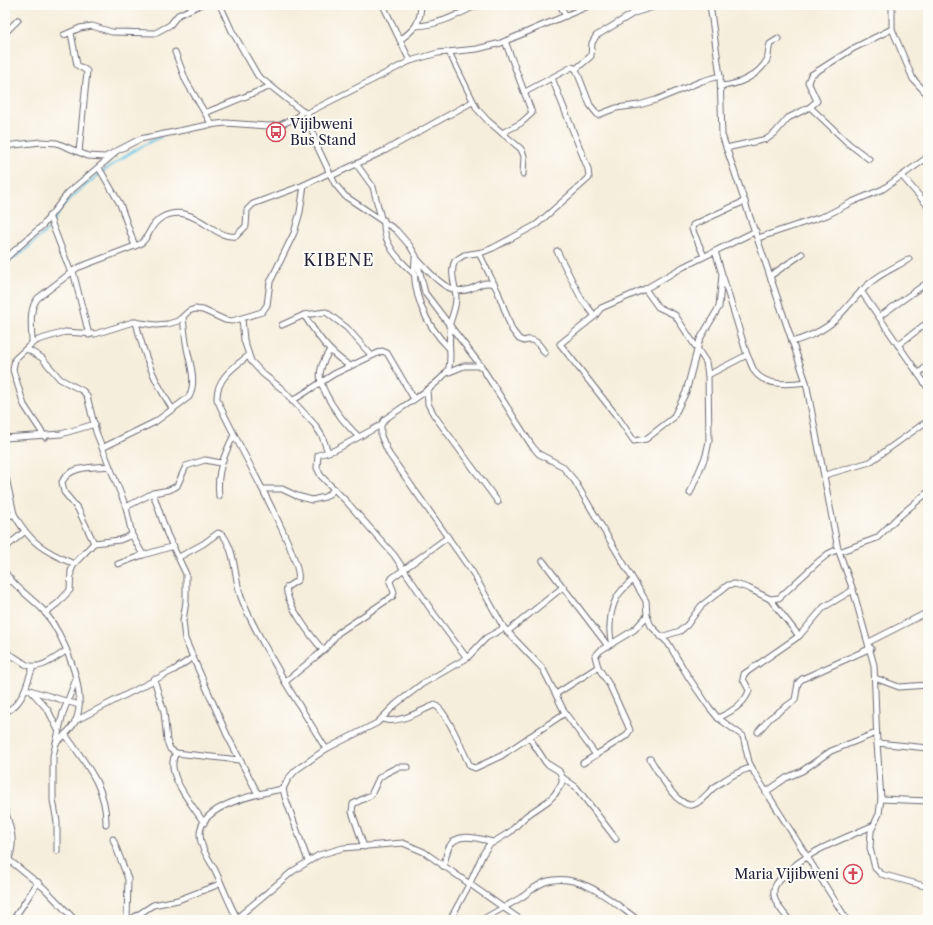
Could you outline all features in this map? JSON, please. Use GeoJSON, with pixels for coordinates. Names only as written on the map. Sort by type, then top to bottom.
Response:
{"type":"FeatureCollection","features":[{"type":"Feature","properties":{"kind":"street"},"geometry":{"type":"LineString","coordinates":[[64,35],[80,28],[92,26],[112,32],[155,33],[170,25],[178,15],[200,5]]}},
{"type":"Feature","properties":{"kind":"street"},"geometry":{"type":"LineString","coordinates":[[220,5],[232,31],[258,76],[304,112],[330,175],[346,196],[383,219],[403,237],[416,258],[434,278],[455,290],[469,289],[486,282],[494,284]]}},
{"type":"Feature","properties":{"kind":"street"},"geometry":{"type":"LineString","coordinates":[[383,5],[410,61]]}},
{"type":"Feature","properties":{"kind":"street"},"geometry":{"type":"LineString","coordinates":[[400,40],[416,26],[420,17],[421,5]]}},
{"type":"Feature","properties":{"kind":"street"},"geometry":{"type":"LineString","coordinates":[[416,26],[427,25],[452,18],[477,5]]}},
{"type":"Feature","properties":{"kind":"street"},"geometry":{"type":"LineString","coordinates":[[560,5],[566,16]]}},
{"type":"Feature","properties":{"kind":"street"},"geometry":{"type":"LineString","coordinates":[[5,146],[50,142],[63,144],[96,158],[105,157],[140,139],[212,125],[226,123],[268,126],[280,125],[410,61],[449,52],[477,49],[505,41],[591,5]]}},
{"type":"Feature","properties":{"kind":"street"},"geometry":{"type":"LineString","coordinates":[[525,92],[572,67],[576,68],[591,56],[592,43],[596,36],[634,13],[660,5]]}},
{"type":"Feature","properties":{"kind":"street"},"geometry":{"type":"LineString","coordinates":[[710,5],[721,86],[721,123],[726,148],[756,231],[806,382],[818,450],[825,475],[839,550],[871,648],[875,678],[876,742],[881,799],[879,814],[872,826],[870,848],[873,864],[878,872],[928,887]]}},
{"type":"Feature","properties":{"kind":"street"},"geometry":{"type":"LineString","coordinates":[[892,5],[892,28],[913,79],[928,95]]}},
{"type":"Feature","properties":{"kind":"street"},"geometry":{"type":"LineString","coordinates":[[5,33],[18,20]]}},
{"type":"Feature","properties":{"kind":"street"},"geometry":{"type":"LineString","coordinates":[[726,148],[767,139],[775,133],[788,118],[810,107],[817,100],[808,82],[809,77],[854,48],[892,28]]}},
{"type":"Feature","properties":{"kind":"street"},"geometry":{"type":"LineString","coordinates":[[70,33],[77,65],[86,71],[79,152]]}},
{"type":"Feature","properties":{"kind":"street"},"geometry":{"type":"LineString","coordinates":[[721,86],[738,84],[761,68],[768,58],[770,44],[778,39]]}},
{"type":"Feature","properties":{"kind":"street"},"geometry":{"type":"LineString","coordinates":[[502,134],[532,115],[525,92],[505,41]]}},
{"type":"Feature","properties":{"kind":"street"},"geometry":{"type":"LineString","coordinates":[[175,52],[186,81],[212,125]]}},
{"type":"Feature","properties":{"kind":"street"},"geometry":{"type":"LineString","coordinates":[[449,52],[472,102],[502,134],[520,149],[524,156],[522,174]]}},
{"type":"Feature","properties":{"kind":"street"},"geometry":{"type":"LineString","coordinates":[[576,68],[590,105],[595,114],[598,115],[616,108],[639,105],[656,100],[702,81],[720,76]]}},
{"type":"Feature","properties":{"kind":"street"},"geometry":{"type":"LineString","coordinates":[[447,373],[450,363],[448,341],[455,308],[455,290],[452,270],[455,261],[464,255],[493,248],[536,225],[589,178],[588,169],[552,78]]}},
{"type":"Feature","properties":{"kind":"street"},"geometry":{"type":"LineString","coordinates":[[205,113],[271,86]]}},
{"type":"Feature","properties":{"kind":"street"},"geometry":{"type":"LineString","coordinates":[[45,437],[24,405],[15,379],[13,365],[15,359],[27,349],[32,342],[32,318],[34,303],[72,272],[86,264],[135,246],[146,240],[155,222],[165,216],[193,216],[225,236],[236,236],[246,226],[247,210],[250,206],[261,200],[357,165],[472,102]]}},
{"type":"Feature","properties":{"kind":"street"},"geometry":{"type":"LineString","coordinates":[[810,107],[849,144],[870,159]]}},
{"type":"Feature","properties":{"kind":"street"},"geometry":{"type":"LineString","coordinates":[[5,259],[28,240],[68,193],[116,152]]}},
{"type":"Feature","properties":{"kind":"street"},"geometry":{"type":"LineString","coordinates":[[758,238],[827,215],[852,202],[883,189],[928,157]]}},
{"type":"Feature","properties":{"kind":"street"},"geometry":{"type":"LineString","coordinates":[[357,165],[373,187],[383,219],[384,234],[389,245],[415,275]]}},
{"type":"Feature","properties":{"kind":"street"},"geometry":{"type":"LineString","coordinates":[[99,168],[120,204],[135,246]]}},
{"type":"Feature","properties":{"kind":"street"},"geometry":{"type":"LineString","coordinates":[[902,176],[928,206]]}},
{"type":"Feature","properties":{"kind":"street"},"geometry":{"type":"LineString","coordinates":[[32,342],[65,332],[89,335],[136,322],[156,325],[168,324],[178,321],[190,311],[198,309],[225,320],[242,319],[262,312],[266,308],[270,282],[294,233],[298,220],[304,185]]}},
{"type":"Feature","properties":{"kind":"street"},"geometry":{"type":"LineString","coordinates":[[704,256],[692,229],[693,225],[745,201]]}},
{"type":"Feature","properties":{"kind":"street"},"geometry":{"type":"LineString","coordinates":[[49,216],[72,272],[89,335]]}},
{"type":"Feature","properties":{"kind":"street"},"geometry":{"type":"LineString","coordinates":[[722,274],[719,307],[700,338],[686,392],[673,418],[646,439],[634,441],[619,419],[560,344],[594,316],[601,308],[645,289],[704,256],[756,231]]}},
{"type":"Feature","properties":{"kind":"street"},"geometry":{"type":"LineString","coordinates":[[557,251],[582,300],[594,316]]}},
{"type":"Feature","properties":{"kind":"street"},"geometry":{"type":"LineString","coordinates":[[715,251],[747,355],[755,373],[764,379],[787,384],[806,382]]}},
{"type":"Feature","properties":{"kind":"street"},"geometry":{"type":"LineString","coordinates":[[479,252],[515,335],[524,340],[536,340],[545,353]]}},
{"type":"Feature","properties":{"kind":"street"},"geometry":{"type":"LineString","coordinates":[[770,276],[802,254]]}},
{"type":"Feature","properties":{"kind":"street"},"geometry":{"type":"LineString","coordinates":[[416,258],[415,275],[419,306],[440,339],[448,348]]}},
{"type":"Feature","properties":{"kind":"street"},"geometry":{"type":"LineString","coordinates":[[416,258],[425,293],[480,366],[532,446],[543,456],[562,466],[571,476],[646,601],[651,626],[668,643],[689,678],[718,718],[743,736],[752,768],[847,920]]}},
{"type":"Feature","properties":{"kind":"street"},"geometry":{"type":"LineString","coordinates":[[792,342],[814,334],[835,319],[861,290],[909,259]]}},
{"type":"Feature","properties":{"kind":"street"},"geometry":{"type":"LineString","coordinates":[[880,316],[928,282]]}},
{"type":"Feature","properties":{"kind":"street"},"geometry":{"type":"LineString","coordinates":[[645,289],[658,307],[675,315],[706,362],[708,375],[709,441],[706,455],[690,493]]}},
{"type":"Feature","properties":{"kind":"street"},"geometry":{"type":"LineString","coordinates":[[861,290],[928,388]]}},
{"type":"Feature","properties":{"kind":"street"},"geometry":{"type":"LineString","coordinates":[[282,325],[304,315],[322,312],[329,313],[347,328],[371,355]]}},
{"type":"Feature","properties":{"kind":"street"},"geometry":{"type":"LineString","coordinates":[[304,315],[330,350],[350,366]]}},
{"type":"Feature","properties":{"kind":"street"},"geometry":{"type":"LineString","coordinates":[[102,448],[142,428],[173,410],[189,397],[193,380],[183,317]]}},
{"type":"Feature","properties":{"kind":"street"},"geometry":{"type":"LineString","coordinates":[[242,319],[248,356],[256,367],[274,381],[318,429],[328,452]]}},
{"type":"Feature","properties":{"kind":"street"},"geometry":{"type":"LineString","coordinates":[[136,322],[143,352],[150,370],[157,385],[173,410]]}},
{"type":"Feature","properties":{"kind":"street"},"geometry":{"type":"LineString","coordinates":[[898,345],[928,322]]}},
{"type":"Feature","properties":{"kind":"street"},"geometry":{"type":"LineString","coordinates":[[27,349],[42,358],[60,379],[85,393],[89,400],[94,424],[126,508],[132,535],[143,555]]}},
{"type":"Feature","properties":{"kind":"street"},"geometry":{"type":"LineString","coordinates":[[330,350],[322,365],[321,381],[343,420],[358,436]]}},
{"type":"Feature","properties":{"kind":"street"},"geometry":{"type":"LineString","coordinates":[[292,401],[321,381],[371,355],[382,351],[387,353],[414,399]]}},
{"type":"Feature","properties":{"kind":"street"},"geometry":{"type":"LineString","coordinates":[[708,375],[747,355]]}},
{"type":"Feature","properties":{"kind":"street"},"geometry":{"type":"LineString","coordinates":[[248,356],[231,370],[220,383],[217,390],[217,399],[277,518],[299,574],[298,580],[287,587],[286,593],[302,622],[323,650]]}},
{"type":"Feature","properties":{"kind":"street"},"geometry":{"type":"LineString","coordinates":[[918,374],[928,365]]}},
{"type":"Feature","properties":{"kind":"street"},"geometry":{"type":"LineString","coordinates":[[467,658],[434,614],[405,569],[381,539],[321,476],[317,468],[318,455],[335,450],[380,424],[427,390],[447,373],[464,366],[480,366]]}},
{"type":"Feature","properties":{"kind":"street"},"geometry":{"type":"LineString","coordinates":[[427,390],[428,404],[434,415],[498,502]]}},
{"type":"Feature","properties":{"kind":"street"},"geometry":{"type":"LineString","coordinates":[[5,438],[45,437],[61,434],[94,424]]}},
{"type":"Feature","properties":{"kind":"street"},"geometry":{"type":"LineString","coordinates":[[380,424],[379,430],[390,454],[473,573],[506,630],[543,669],[565,713],[596,755]]}},
{"type":"Feature","properties":{"kind":"street"},"geometry":{"type":"LineString","coordinates":[[825,475],[870,462],[923,424],[928,424]]}},
{"type":"Feature","properties":{"kind":"street"},"geometry":{"type":"LineString","coordinates":[[219,496],[218,483],[221,463],[234,435]]}},
{"type":"Feature","properties":{"kind":"street"},"geometry":{"type":"LineString","coordinates":[[126,508],[153,493],[169,490],[177,486],[186,466],[205,460],[221,463]]}},
{"type":"Feature","properties":{"kind":"street"},"geometry":{"type":"LineString","coordinates":[[94,543],[78,509],[64,492],[62,482],[69,473],[74,470],[109,466]]}},
{"type":"Feature","properties":{"kind":"street"},"geometry":{"type":"LineString","coordinates":[[5,473],[14,514],[24,532],[40,546],[74,564]]}},
{"type":"Feature","properties":{"kind":"street"},"geometry":{"type":"LineString","coordinates":[[263,489],[282,488],[297,496],[312,500],[325,497],[335,490]]}},
{"type":"Feature","properties":{"kind":"street"},"geometry":{"type":"LineString","coordinates":[[770,599],[779,598],[828,554],[877,538],[928,492]]}},
{"type":"Feature","properties":{"kind":"street"},"geometry":{"type":"LineString","coordinates":[[153,493],[159,514],[186,574],[187,582],[183,631],[192,658],[239,760],[258,794]]}},
{"type":"Feature","properties":{"kind":"street"},"geometry":{"type":"LineString","coordinates":[[5,518],[14,514]]}},
{"type":"Feature","properties":{"kind":"street"},"geometry":{"type":"LineString","coordinates":[[5,548],[24,532]]}},
{"type":"Feature","properties":{"kind":"street"},"geometry":{"type":"LineString","coordinates":[[179,557],[203,544],[218,533],[223,535],[232,558],[240,593],[245,606],[285,682],[326,749]]}},
{"type":"Feature","properties":{"kind":"street"},"geometry":{"type":"LineString","coordinates":[[45,613],[58,603],[70,590],[71,571],[74,564],[94,543],[120,540],[132,535]]}},
{"type":"Feature","properties":{"kind":"street"},"geometry":{"type":"LineString","coordinates":[[285,682],[323,650],[344,628],[393,596],[395,594],[391,580],[448,537]]}},
{"type":"Feature","properties":{"kind":"street"},"geometry":{"type":"LineString","coordinates":[[118,564],[174,546]]}},
{"type":"Feature","properties":{"kind":"street"},"geometry":{"type":"LineString","coordinates":[[543,561],[610,645]]}},
{"type":"Feature","properties":{"kind":"street"},"geometry":{"type":"LineString","coordinates":[[5,572],[11,580],[45,613],[62,639],[79,690],[79,705],[76,721]]}},
{"type":"Feature","properties":{"kind":"street"},"geometry":{"type":"LineString","coordinates":[[5,583],[11,580]]}},
{"type":"Feature","properties":{"kind":"street"},"geometry":{"type":"LineString","coordinates":[[610,645],[610,632],[614,604],[618,596],[633,580]]}},
{"type":"Feature","properties":{"kind":"street"},"geometry":{"type":"LineString","coordinates":[[661,637],[680,631],[687,625],[701,606],[728,585],[735,584],[748,588],[770,599],[799,636]]}},
{"type":"Feature","properties":{"kind":"street"},"geometry":{"type":"LineString","coordinates":[[308,862],[283,789],[288,779],[296,770],[326,749],[382,719],[396,704],[422,684],[467,658],[486,638],[506,630],[563,587]]}},
{"type":"Feature","properties":{"kind":"street"},"geometry":{"type":"LineString","coordinates":[[718,718],[734,709],[748,694],[749,690],[743,680],[744,674],[799,636],[824,607],[853,590]]}},
{"type":"Feature","properties":{"kind":"street"},"geometry":{"type":"LineString","coordinates":[[869,642],[928,612]]}},
{"type":"Feature","properties":{"kind":"street"},"geometry":{"type":"LineString","coordinates":[[583,763],[626,736],[630,730],[610,686],[598,668],[595,656],[634,630],[648,616]]}},
{"type":"Feature","properties":{"kind":"street"},"geometry":{"type":"LineString","coordinates":[[758,732],[770,718],[795,700],[798,683],[802,679],[871,648]]}},
{"type":"Feature","properties":{"kind":"street"},"geometry":{"type":"LineString","coordinates":[[5,653],[15,656],[24,663],[33,667],[42,665],[66,651]]}},
{"type":"Feature","properties":{"kind":"street"},"geometry":{"type":"LineString","coordinates":[[56,743],[76,721],[154,679],[174,670],[192,658]]}},
{"type":"Feature","properties":{"kind":"street"},"geometry":{"type":"LineString","coordinates":[[5,712],[11,709],[20,700],[28,689],[33,667]]}},
{"type":"Feature","properties":{"kind":"street"},"geometry":{"type":"LineString","coordinates":[[556,694],[598,668]]}},
{"type":"Feature","properties":{"kind":"street"},"geometry":{"type":"LineString","coordinates":[[875,678],[899,687],[928,685]]}},
{"type":"Feature","properties":{"kind":"street"},"geometry":{"type":"LineString","coordinates":[[57,851],[57,822],[53,800],[53,756],[66,702],[76,679]]}},
{"type":"Feature","properties":{"kind":"street"},"geometry":{"type":"LineString","coordinates":[[154,679],[163,705],[167,741],[170,748],[176,754],[239,760]]}},
{"type":"Feature","properties":{"kind":"street"},"geometry":{"type":"LineString","coordinates":[[28,689],[79,705]]}},
{"type":"Feature","properties":{"kind":"street"},"geometry":{"type":"LineString","coordinates":[[28,689],[48,710],[58,731]]}},
{"type":"Feature","properties":{"kind":"street"},"geometry":{"type":"LineString","coordinates":[[382,719],[387,721],[400,720],[435,705],[464,750],[470,766],[476,768],[501,756],[565,713]]}},
{"type":"Feature","properties":{"kind":"street"},"geometry":{"type":"LineString","coordinates":[[766,792],[786,778],[802,771],[831,751],[876,733]]}},
{"type":"Feature","properties":{"kind":"street"},"geometry":{"type":"LineString","coordinates":[[65,734],[99,786],[105,805],[106,824]]}},
{"type":"Feature","properties":{"kind":"street"},"geometry":{"type":"LineString","coordinates":[[529,737],[546,763],[558,771],[562,777],[576,787],[616,839]]}},
{"type":"Feature","properties":{"kind":"street"},"geometry":{"type":"LineString","coordinates":[[876,742],[928,748]]}},
{"type":"Feature","properties":{"kind":"street"},"geometry":{"type":"LineString","coordinates":[[176,754],[172,762],[175,778],[204,822]]}},
{"type":"Feature","properties":{"kind":"street"},"geometry":{"type":"LineString","coordinates":[[650,759],[676,796],[683,803],[691,805],[698,803],[724,780],[740,771],[752,768]]}},
{"type":"Feature","properties":{"kind":"street"},"geometry":{"type":"LineString","coordinates":[[364,847],[352,812],[353,804],[371,795],[379,778],[386,773],[398,767],[408,766]]}},
{"type":"Feature","properties":{"kind":"street"},"geometry":{"type":"LineString","coordinates":[[450,920],[470,883],[483,854],[493,842],[510,832],[526,816],[548,801],[560,787],[562,777]]}},
{"type":"Feature","properties":{"kind":"street"},"geometry":{"type":"LineString","coordinates":[[283,789],[258,794],[223,806],[214,812],[204,822],[200,830],[201,842],[238,919],[282,880],[308,862],[328,852],[343,848],[392,843],[410,845],[470,883],[521,920]]}},
{"type":"Feature","properties":{"kind":"street"},"geometry":{"type":"LineString","coordinates":[[881,799],[928,800]]}},
{"type":"Feature","properties":{"kind":"street"},"geometry":{"type":"LineString","coordinates":[[5,810],[14,845],[5,867]]}},
{"type":"Feature","properties":{"kind":"street"},"geometry":{"type":"LineString","coordinates":[[789,920],[776,903],[774,890],[786,873],[807,856],[872,826]]}},
{"type":"Feature","properties":{"kind":"street"},"geometry":{"type":"LineString","coordinates":[[443,866],[451,844],[460,838],[466,837],[493,842]]}},
{"type":"Feature","properties":{"kind":"street"},"geometry":{"type":"LineString","coordinates":[[113,839],[128,879],[128,920]]}},
{"type":"Feature","properties":{"kind":"street"},"geometry":{"type":"LineString","coordinates":[[9,860],[38,882],[75,920]]}},
{"type":"Feature","properties":{"kind":"street"},"geometry":{"type":"LineString","coordinates":[[482,920],[522,897],[537,885],[558,880],[576,883],[596,891],[638,920]]}},
{"type":"Feature","properties":{"kind":"street"},"geometry":{"type":"LineString","coordinates":[[13,920],[38,882]]}},
{"type":"Feature","properties":{"kind":"street"},"geometry":{"type":"LineString","coordinates":[[128,920],[150,906],[178,900],[220,884]]}},
{"type":"Feature","properties":{"kind":"waterway"},"geometry":{"type":"LineString","coordinates":[[53,222],[60,211],[71,199],[101,173],[134,151],[161,137]]}},
{"type":"Feature","properties":{"kind":"waterway"},"geometry":{"type":"LineString","coordinates":[[5,264],[22,253],[52,226]]}},
{"type":"Feature","properties":{"kind":"place","name":"Vijibweni Bus Stand"},"geometry":{"type":"Point","coordinates":[276,132]}},
{"type":"Feature","properties":{"kind":"place","name":"Maria Vijibweni"},"geometry":{"type":"Point","coordinates":[853,874]}},
{"type":"Feature","properties":{"kind":"district","name":"KIBENE"},"geometry":{"type":"Point","coordinates":[339,260]}}]}
